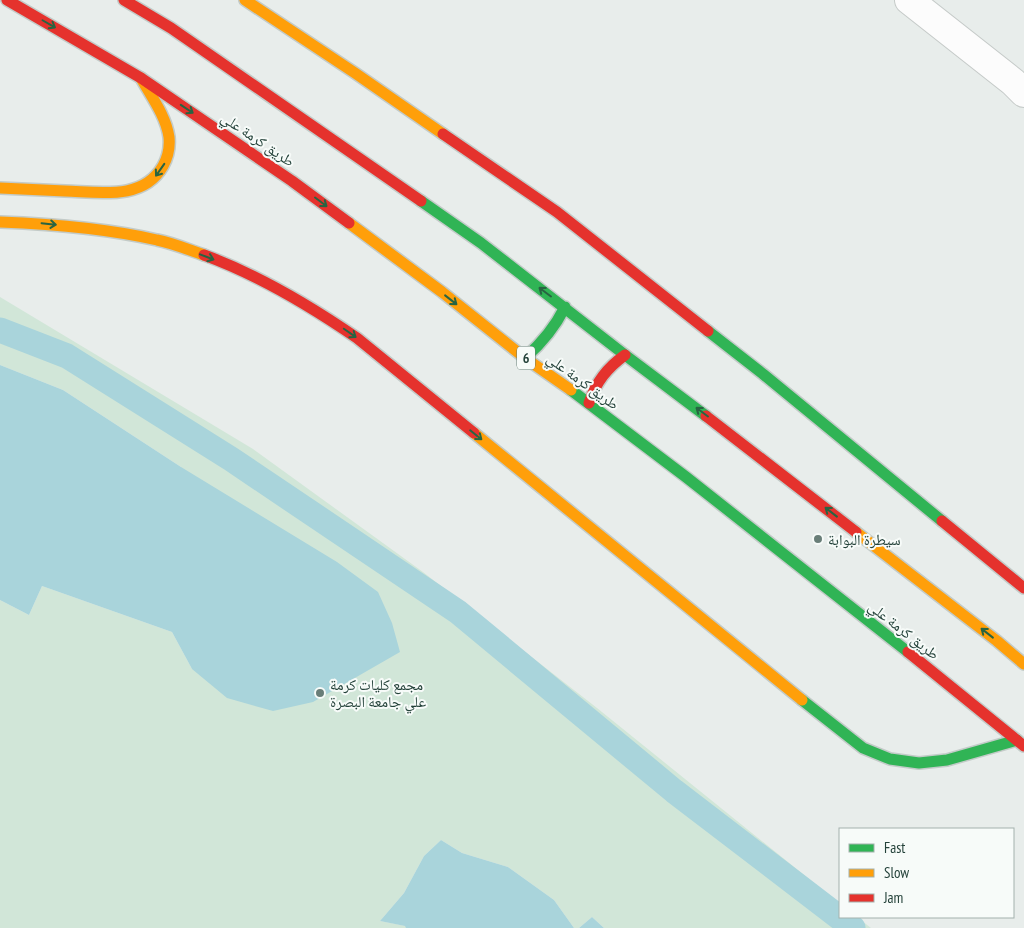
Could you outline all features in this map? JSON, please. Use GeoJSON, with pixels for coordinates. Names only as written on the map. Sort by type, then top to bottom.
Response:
{"type":"FeatureCollection","features":[{"type":"Feature","properties":{"kind":"main road","name":"طريق كرمة علي"},"geometry":{"type":"LineString","coordinates":[[7,0],[141,78],[292,181],[442,292],[724,508],[1021,743]]}},
{"type":"Feature","properties":{"kind":"main road"},"geometry":{"type":"LineString","coordinates":[[124,0],[171,28],[481,243],[974,623],[1024,664]]}},
{"type":"Feature","properties":{"kind":"main road"},"geometry":{"type":"LineString","coordinates":[[245,0],[557,212],[770,380],[1024,588]]}},
{"type":"Feature","properties":{"kind":"main road"},"geometry":{"type":"LineString","coordinates":[[0,188],[110,192],[134,189],[155,178],[168,157],[170,146],[169,134],[141,78]]}},
{"type":"Feature","properties":{"kind":"main road"},"geometry":{"type":"LineString","coordinates":[[0,222],[42,224],[155,239],[234,267],[267,282],[305,304],[357,338],[863,748],[890,759],[919,763],[947,760],[1021,743]]}},
{"type":"Feature","properties":{"kind":"main road"},"geometry":{"type":"LineString","coordinates":[[526,358],[549,335],[565,307]]}},
{"type":"Feature","properties":{"kind":"main road"},"geometry":{"type":"LineString","coordinates":[[588,404],[594,388],[602,375],[612,364],[625,355]]}},
{"type":"Feature","properties":{"kind":"street"},"geometry":{"type":"LineString","coordinates":[[908,0],[1020,81]]}},
{"type":"Feature","properties":{"kind":"green space","name":"مجمع كليات كرمة علي جامعة البصرة"},"geometry":{"type":"Polygon","coordinates":[[[0,297],[253,449],[423,572],[597,708],[839,903],[839,918],[858,918],[871,928],[604,928],[592,917],[579,928],[574,928],[554,900],[508,867],[462,853],[441,840],[424,856],[404,893],[380,921],[406,926],[406,928],[0,928],[0,600],[29,615],[42,586],[172,632],[192,669],[181,467],[63,390],[0,365],[0,297]]]}},
{"type":"Feature","properties":{"kind":"water"},"geometry":{"type":"Polygon","coordinates":[[[0,365],[63,390],[181,467],[337,562],[378,592],[392,623],[400,652],[313,702],[273,711],[227,698],[192,669],[172,632],[42,586],[29,615],[0,600],[0,365]]]}},
{"type":"Feature","properties":{"kind":"water"},"geometry":{"type":"Polygon","coordinates":[[[441,840],[462,853],[508,867],[554,900],[574,928],[406,928],[405,926],[380,921],[404,893],[424,856],[441,840]]]}},
{"type":"Feature","properties":{"kind":"water"},"geometry":{"type":"Polygon","coordinates":[[[592,917],[604,928],[579,928],[592,917]]]}},
{"type":"Feature","properties":{"kind":"waterway"},"geometry":{"type":"LineString","coordinates":[[0,330],[67,356],[231,459],[458,612],[674,791],[839,917]]}},
{"type":"Feature","properties":{"kind":"waterway"},"geometry":{"type":"LineString","coordinates":[[840,918],[853,928]]}},
{"type":"Feature","properties":{"kind":"traffic: fast"},"geometry":{"type":"LineString","coordinates":[[421,201],[481,243],[706,416]]}},
{"type":"Feature","properties":{"kind":"traffic: fast"},"geometry":{"type":"LineString","coordinates":[[525,358],[548,334],[565,307]]}},
{"type":"Feature","properties":{"kind":"traffic: fast"},"geometry":{"type":"LineString","coordinates":[[708,331],[942,521]]}},
{"type":"Feature","properties":{"kind":"traffic: fast"},"geometry":{"type":"LineString","coordinates":[[571,390],[686,477],[908,652]]}},
{"type":"Feature","properties":{"kind":"traffic: fast"},"geometry":{"type":"LineString","coordinates":[[802,700],[863,748],[890,759],[919,763],[947,760],[1017,740]]}},
{"type":"Feature","properties":{"kind":"traffic: slow"},"geometry":{"type":"LineString","coordinates":[[245,0],[443,134]]}},
{"type":"Feature","properties":{"kind":"traffic: slow"},"geometry":{"type":"LineString","coordinates":[[0,188],[106,193],[132,190],[144,185],[163,166],[169,148],[169,137],[161,114],[141,78]]}},
{"type":"Feature","properties":{"kind":"traffic: slow"},"geometry":{"type":"LineString","coordinates":[[0,222],[59,225],[118,232],[163,241],[204,255]]}},
{"type":"Feature","properties":{"kind":"traffic: slow"},"geometry":{"type":"LineString","coordinates":[[349,223],[442,292],[525,358],[571,390]]}},
{"type":"Feature","properties":{"kind":"traffic: slow"},"geometry":{"type":"LineString","coordinates":[[474,433],[802,700]]}},
{"type":"Feature","properties":{"kind":"traffic: slow"},"geometry":{"type":"LineString","coordinates":[[856,532],[1024,664]]}},
{"type":"Feature","properties":{"kind":"traffic: jam"},"geometry":{"type":"LineString","coordinates":[[7,0],[141,78],[292,181],[349,223]]}},
{"type":"Feature","properties":{"kind":"traffic: jam"},"geometry":{"type":"LineString","coordinates":[[124,0],[171,28],[421,201]]}},
{"type":"Feature","properties":{"kind":"traffic: jam"},"geometry":{"type":"LineString","coordinates":[[443,134],[557,212],[708,331]]}},
{"type":"Feature","properties":{"kind":"traffic: jam"},"geometry":{"type":"LineString","coordinates":[[204,255],[264,281],[339,326],[357,338],[474,433]]}},
{"type":"Feature","properties":{"kind":"traffic: jam"},"geometry":{"type":"LineString","coordinates":[[589,403],[595,388],[603,376],[625,355]]}},
{"type":"Feature","properties":{"kind":"traffic: jam"},"geometry":{"type":"LineString","coordinates":[[706,416],[856,532]]}},
{"type":"Feature","properties":{"kind":"traffic: jam"},"geometry":{"type":"LineString","coordinates":[[942,521],[1024,588]]}},
{"type":"Feature","properties":{"kind":"traffic: jam"},"geometry":{"type":"LineString","coordinates":[[908,652],[1024,746]]}},
{"type":"Feature","properties":{"kind":"place","name":"سيطرة البوابة"},"geometry":{"type":"Point","coordinates":[818,539]}},
{"type":"Feature","properties":{"kind":"place","name":"مجمع كليات كرمة علي جامعة البصرة"},"geometry":{"type":"Point","coordinates":[320,693]}}]}
